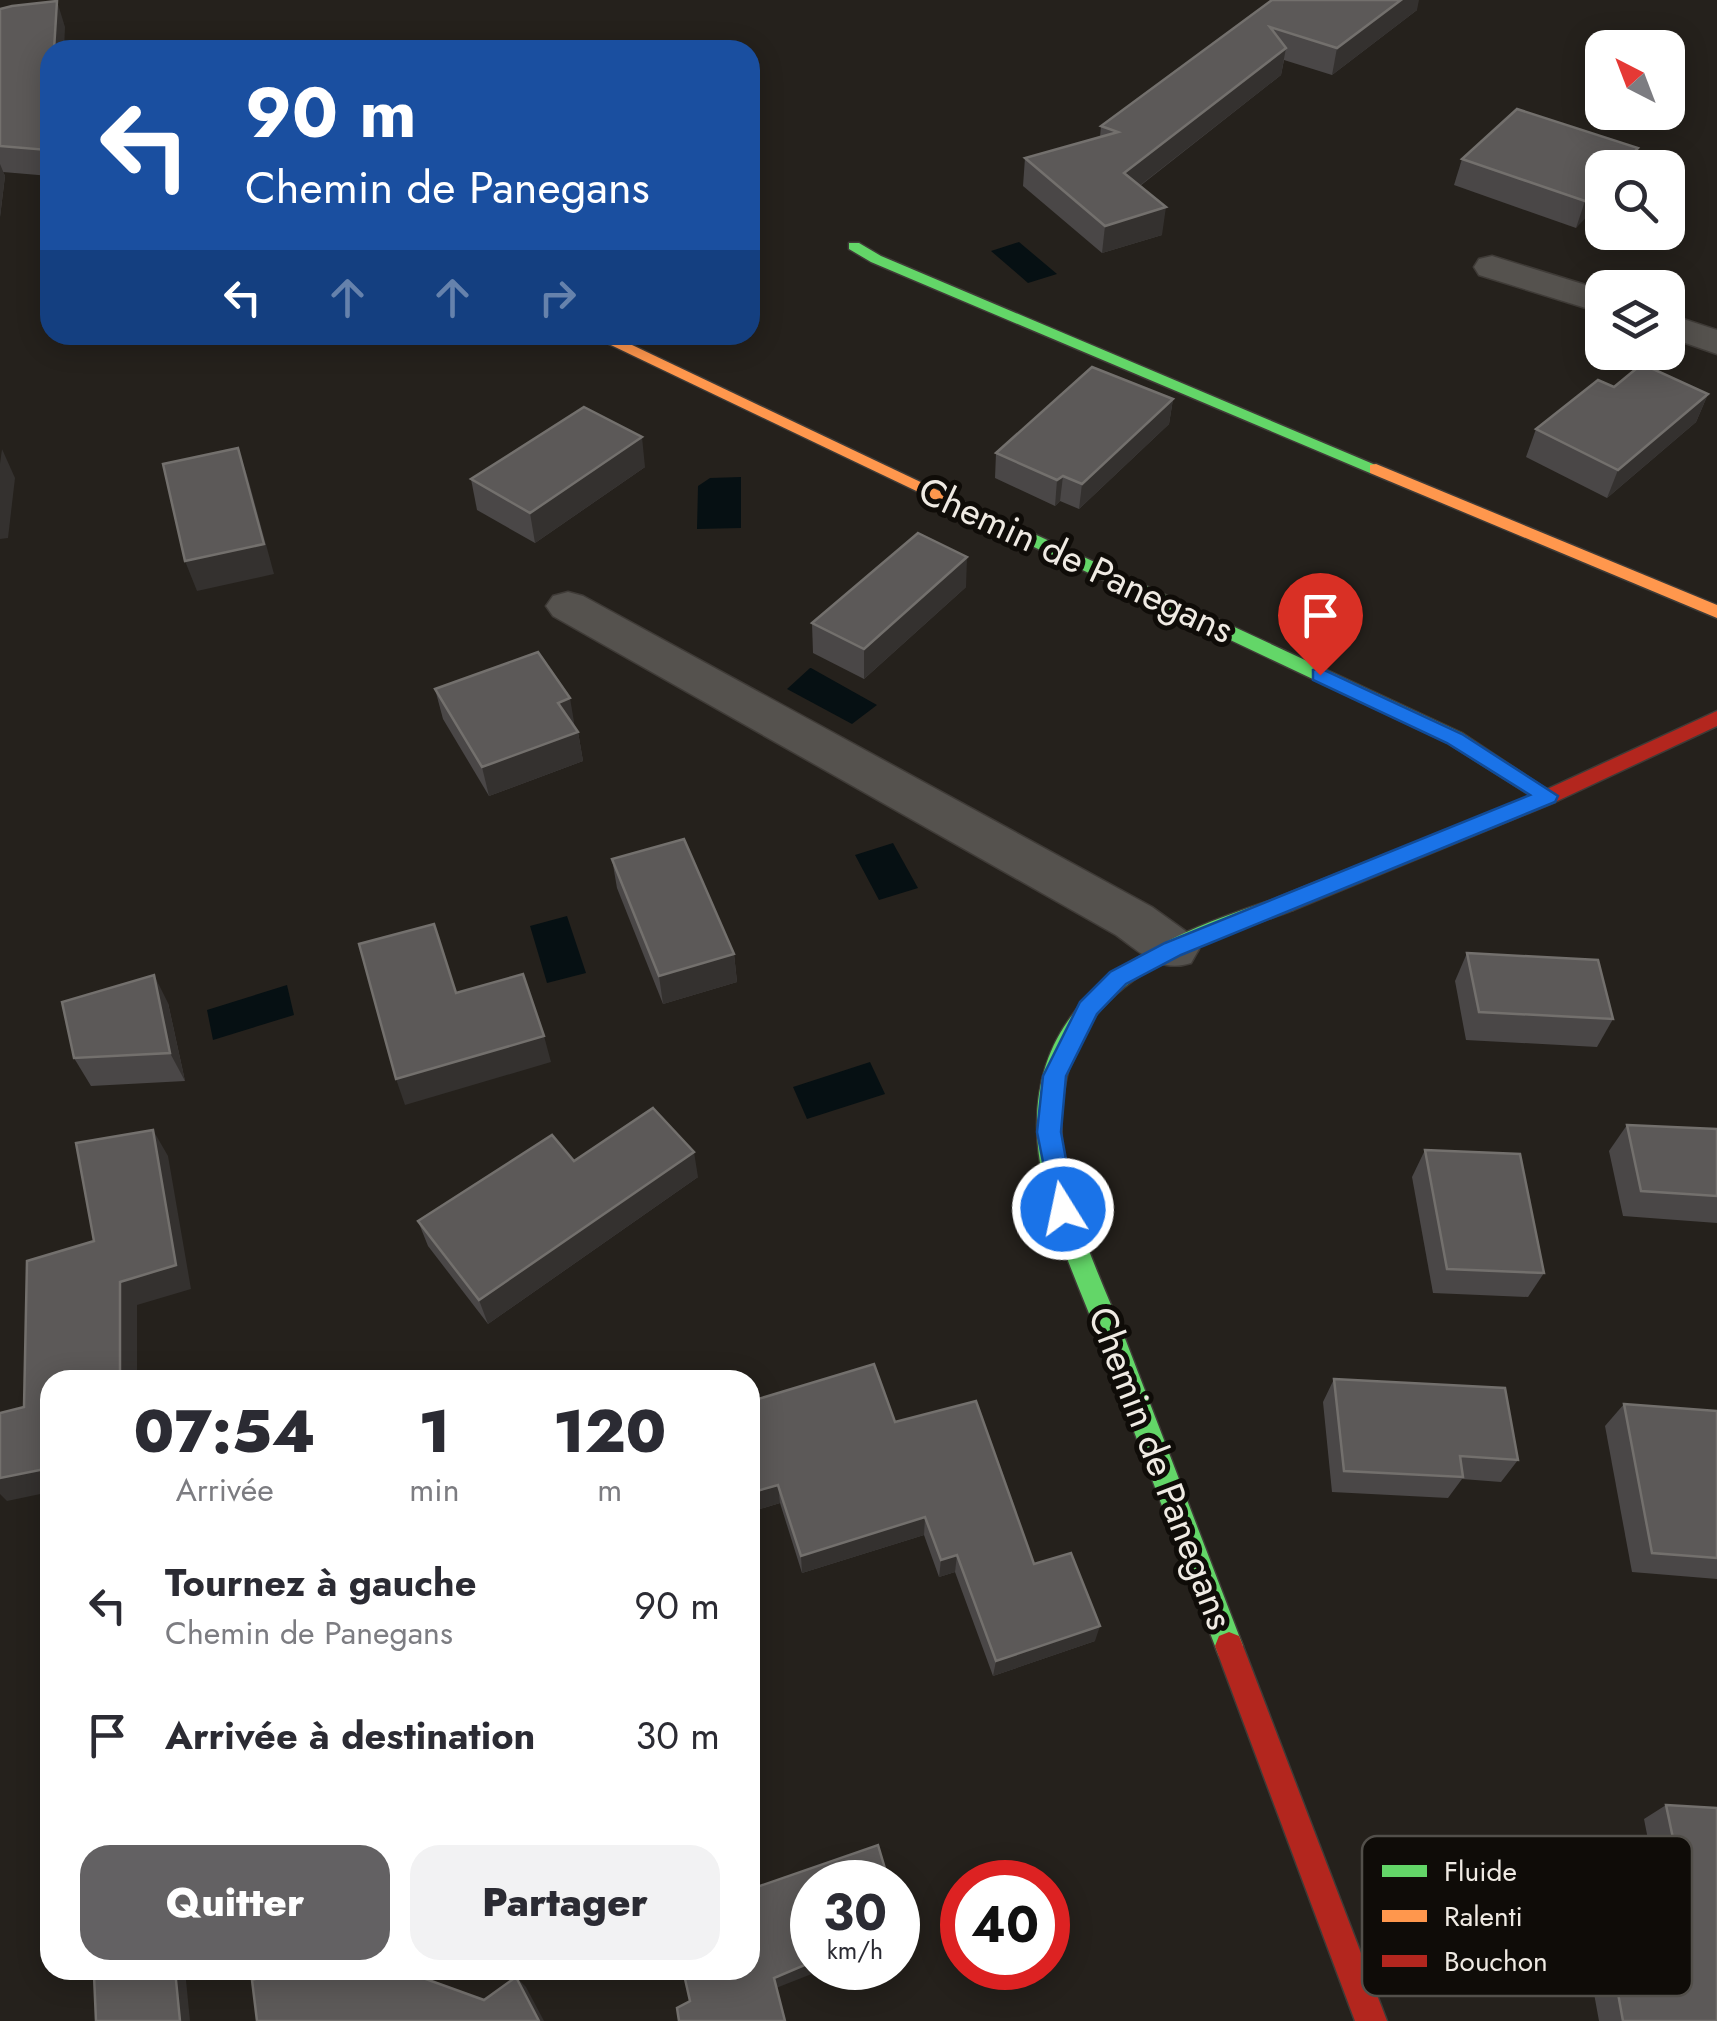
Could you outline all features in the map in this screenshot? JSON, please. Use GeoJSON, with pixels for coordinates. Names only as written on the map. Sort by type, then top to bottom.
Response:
{"type":"FeatureCollection","features":[{"type":"Feature","properties":{"kind":"street"},"geometry":{"type":"LineString","coordinates":[[854,246],[876,259],[1717,612]]}},
{"type":"Feature","properties":{"kind":"street"},"geometry":{"type":"LineString","coordinates":[[1492,267],[1585,297]]}},
{"type":"Feature","properties":{"kind":"street"},"geometry":{"type":"LineString","coordinates":[[1685,332],[1717,344]]}},
{"type":"Feature","properties":{"kind":"street","name":"Chemin de Panegans"},"geometry":{"type":"LineString","coordinates":[[619,345],[1454,738],[1548,796]]}},
{"type":"Feature","properties":{"kind":"street"},"geometry":{"type":"LineString","coordinates":[[568,606],[1134,921],[1173,949]]}},
{"type":"Feature","properties":{"kind":"street","name":"Chemin de Panegans"},"geometry":{"type":"LineString","coordinates":[[1362,1995],[1063,1209],[1049,1132],[1055,1076],[1088,1008],[1118,978],[1173,949],[1548,796],[1717,718]]}},
{"type":"Feature","properties":{"kind":"street","name":"Chemin de Panegans"},"geometry":{"type":"LineString","coordinates":[[1362,1996],[1372,2021]]}},
{"type":"Feature","properties":{"kind":"shaded area"},"geometry":{"type":"Polygon","coordinates":[[[1019,242],[1057,274],[1028,283],[991,251],[1019,242]]]}},
{"type":"Feature","properties":{"kind":"shaded area"},"geometry":{"type":"Polygon","coordinates":[[[741,477],[741,528],[697,529],[698,486],[710,478],[741,477]]]}},
{"type":"Feature","properties":{"kind":"shaded area"},"geometry":{"type":"Polygon","coordinates":[[[810,668],[877,705],[852,724],[787,689],[810,668]]]}},
{"type":"Feature","properties":{"kind":"shaded area"},"geometry":{"type":"Polygon","coordinates":[[[893,843],[918,888],[879,900],[855,855],[893,843]]]}},
{"type":"Feature","properties":{"kind":"shaded area"},"geometry":{"type":"Polygon","coordinates":[[[567,916],[586,973],[547,983],[530,926],[567,916]]]}},
{"type":"Feature","properties":{"kind":"shaded area"},"geometry":{"type":"Polygon","coordinates":[[[287,985],[294,1015],[213,1040],[207,1010],[287,985]]]}},
{"type":"Feature","properties":{"kind":"shaded area"},"geometry":{"type":"Polygon","coordinates":[[[870,1062],[885,1094],[807,1119],[793,1087],[870,1062]]]}},
{"type":"Feature","properties":{"kind":"building"},"geometry":{"type":"Polygon","coordinates":[[[1272,0],[1401,0],[1337,48],[1270,27],[1286,48],[1124,173],[1166,207],[1105,226],[1025,158],[1118,132],[1101,126],[1272,0]]]}},
{"type":"Feature","properties":{"kind":"building"},"geometry":{"type":"Polygon","coordinates":[[[57,1],[55,40],[40,40],[40,149],[0,146],[0,9],[57,1]]]}},
{"type":"Feature","properties":{"kind":"building"},"geometry":{"type":"Polygon","coordinates":[[[1517,109],[1638,148],[1585,150],[1585,201],[1462,159],[1517,109]]]}},
{"type":"Feature","properties":{"kind":"building"},"geometry":{"type":"Polygon","coordinates":[[[1092,367],[1173,399],[1082,484],[1063,476],[1057,480],[996,453],[1092,367]]]}},
{"type":"Feature","properties":{"kind":"building"},"geometry":{"type":"Polygon","coordinates":[[[1635,370],[1655,370],[1708,394],[1618,470],[1536,429],[1598,380],[1614,387],[1635,370]]]}},
{"type":"Feature","properties":{"kind":"building"},"geometry":{"type":"Polygon","coordinates":[[[584,407],[642,437],[530,513],[471,479],[584,407]]]}},
{"type":"Feature","properties":{"kind":"building"},"geometry":{"type":"Polygon","coordinates":[[[238,448],[264,544],[185,561],[163,464],[238,448]]]}},
{"type":"Feature","properties":{"kind":"building"},"geometry":{"type":"Polygon","coordinates":[[[918,533],[967,557],[864,649],[812,623],[918,533]]]}},
{"type":"Feature","properties":{"kind":"building"},"geometry":{"type":"Polygon","coordinates":[[[538,652],[570,698],[558,703],[578,732],[482,767],[435,689],[538,652]]]}},
{"type":"Feature","properties":{"kind":"building"},"geometry":{"type":"Polygon","coordinates":[[[684,839],[734,954],[659,976],[612,859],[684,839]]]}},
{"type":"Feature","properties":{"kind":"building"},"geometry":{"type":"Polygon","coordinates":[[[434,924],[456,993],[523,974],[544,1036],[396,1079],[359,944],[434,924]]]}},
{"type":"Feature","properties":{"kind":"building"},"geometry":{"type":"Polygon","coordinates":[[[1467,953],[1598,960],[1613,1019],[1479,1012],[1467,953]]]}},
{"type":"Feature","properties":{"kind":"building"},"geometry":{"type":"Polygon","coordinates":[[[154,975],[170,1053],[74,1058],[62,1002],[154,975]]]}},
{"type":"Feature","properties":{"kind":"building"},"geometry":{"type":"Polygon","coordinates":[[[653,1108],[694,1152],[479,1300],[418,1221],[552,1135],[574,1161],[653,1108]]]}},
{"type":"Feature","properties":{"kind":"building"},"geometry":{"type":"Polygon","coordinates":[[[1627,1125],[1717,1129],[1717,1196],[1641,1191],[1627,1125]]]}},
{"type":"Feature","properties":{"kind":"building"},"geometry":{"type":"Polygon","coordinates":[[[153,1130],[176,1265],[120,1282],[120,1370],[40,1370],[40,1470],[0,1478],[0,1413],[24,1407],[27,1261],[94,1241],[76,1143],[153,1130]]]}},
{"type":"Feature","properties":{"kind":"building"},"geometry":{"type":"Polygon","coordinates":[[[1425,1150],[1520,1154],[1544,1273],[1447,1269],[1425,1150]]]}},
{"type":"Feature","properties":{"kind":"building"},"geometry":{"type":"Polygon","coordinates":[[[874,1364],[895,1422],[976,1401],[1034,1564],[1071,1553],[1100,1626],[996,1661],[957,1555],[941,1560],[925,1517],[801,1556],[778,1485],[760,1490],[760,1398],[874,1364]]]}},
{"type":"Feature","properties":{"kind":"building"},"geometry":{"type":"Polygon","coordinates":[[[1334,1379],[1505,1388],[1518,1460],[1460,1456],[1463,1477],[1344,1471],[1334,1379]]]}},
{"type":"Feature","properties":{"kind":"building"},"geometry":{"type":"Polygon","coordinates":[[[1624,1404],[1717,1411],[1717,1558],[1652,1553],[1624,1404]]]}},
{"type":"Feature","properties":{"kind":"building"},"geometry":{"type":"Polygon","coordinates":[[[1666,1805],[1717,1808],[1717,2021],[1623,2021],[1618,1996],[1692,1996],[1692,1836],[1673,1836],[1666,1805]]]}},
{"type":"Feature","properties":{"kind":"building"},"geometry":{"type":"Polygon","coordinates":[[[878,1845],[882,1860],[835,1860],[878,1845]]]}},
{"type":"Feature","properties":{"kind":"building"},"geometry":{"type":"Polygon","coordinates":[[[790,1876],[790,1971],[774,1978],[785,2021],[679,2021],[677,2008],[690,2001],[685,1980],[760,1980],[760,1886],[790,1876]]]}},
{"type":"Feature","properties":{"kind":"building"},"geometry":{"type":"Polygon","coordinates":[[[94,1980],[176,1980],[180,2021],[96,2021],[94,1980]]]}},
{"type":"Feature","properties":{"kind":"building"},"geometry":{"type":"Polygon","coordinates":[[[252,1980],[429,1980],[484,2000],[518,1980],[539,2021],[257,2021],[252,1980]]]}},
{"type":"Feature","properties":{"kind":"traffic: fast"},"geometry":{"type":"LineString","coordinates":[[854,246],[876,259],[1376,469]]}},
{"type":"Feature","properties":{"kind":"traffic: fast"},"geometry":{"type":"LineString","coordinates":[[1002,525],[1455,738],[1548,797]]}},
{"type":"Feature","properties":{"kind":"traffic: fast"},"geometry":{"type":"LineString","coordinates":[[1229,1646],[1071,1235],[1051,1157],[1049,1115],[1065,1047],[1082,1017],[1111,986],[1182,944],[1285,904]]}},
{"type":"Feature","properties":{"kind":"traffic: slow"},"geometry":{"type":"LineString","coordinates":[[619,345],[1002,525]]}},
{"type":"Feature","properties":{"kind":"traffic: slow"},"geometry":{"type":"LineString","coordinates":[[1376,469],[1717,612]]}},
{"type":"Feature","properties":{"kind":"traffic: jam"},"geometry":{"type":"LineString","coordinates":[[1285,904],[1548,797],[1717,718]]}},
{"type":"Feature","properties":{"kind":"traffic: jam"},"geometry":{"type":"LineString","coordinates":[[1229,1646],[1371,2021]]}},
{"type":"Feature","properties":{"kind":"route"},"geometry":{"type":"LineString","coordinates":[[1063,1209],[1049,1132],[1055,1076],[1088,1008],[1118,978],[1173,949],[1548,796],[1454,738],[1320,675]]}}]}
